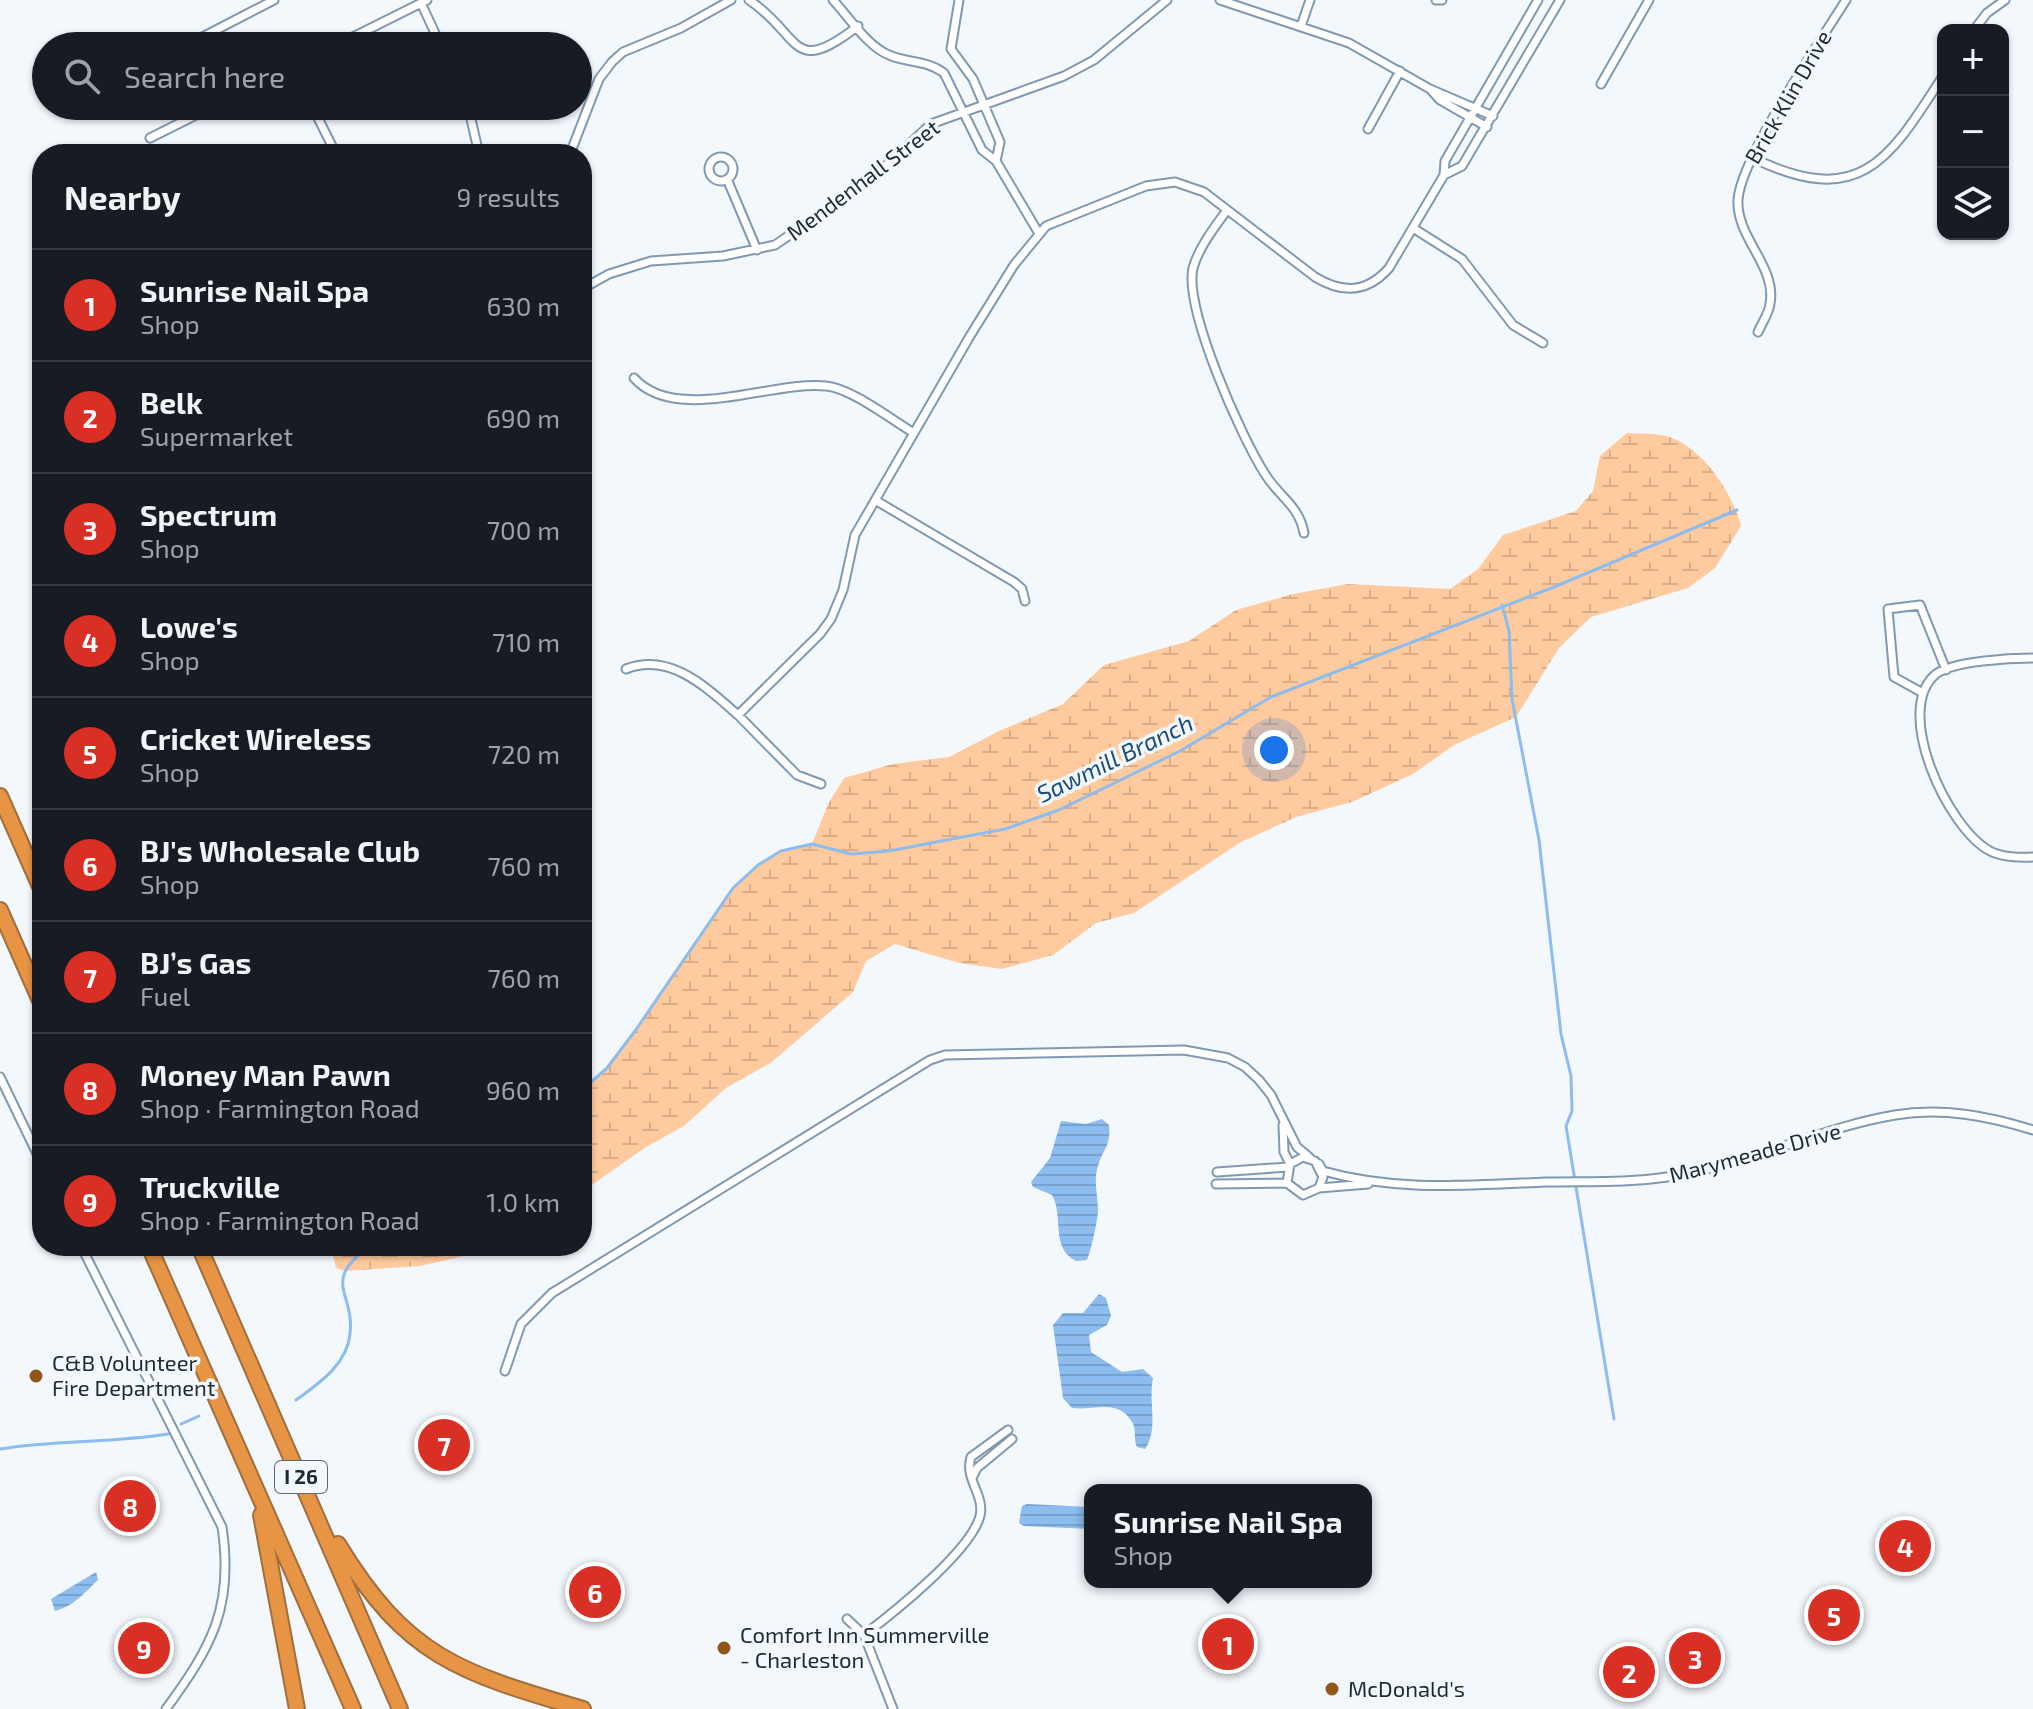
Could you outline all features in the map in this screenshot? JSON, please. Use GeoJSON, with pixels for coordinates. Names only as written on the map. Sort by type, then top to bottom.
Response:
{"type":"FeatureCollection","features":[{"type":"Feature","properties":{"kind":"highway"},"geometry":{"type":"LineString","coordinates":[[0,796],[32,868]]}},
{"type":"Feature","properties":{"kind":"highway"},"geometry":{"type":"LineString","coordinates":[[0,910],[32,982]]}},
{"type":"Feature","properties":{"kind":"highway","name":"I 26"},"geometry":{"type":"LineString","coordinates":[[153,1256],[353,1709]]}},
{"type":"Feature","properties":{"kind":"highway","name":"I 26"},"geometry":{"type":"LineString","coordinates":[[203,1256],[400,1709]]}},
{"type":"Feature","properties":{"kind":"highway"},"geometry":{"type":"LineString","coordinates":[[254,1484],[280,1602],[297,1709]]}},
{"type":"Feature","properties":{"kind":"highway"},"geometry":{"type":"LineString","coordinates":[[311,1501],[364,1587],[391,1619],[419,1643],[458,1668],[583,1709]]}},
{"type":"Feature","properties":{"kind":"street"},"geometry":{"type":"LineString","coordinates":[[212,32],[274,0]]}},
{"type":"Feature","properties":{"kind":"street"},"geometry":{"type":"LineString","coordinates":[[592,97],[599,79],[623,52],[681,28],[731,0]]}},
{"type":"Feature","properties":{"kind":"street"},"geometry":{"type":"LineString","coordinates":[[749,0],[803,50],[815,53],[835,44],[858,26]]}},
{"type":"Feature","properties":{"kind":"street"},"geometry":{"type":"LineString","coordinates":[[833,0],[889,55],[935,67],[944,73],[982,150],[996,161],[1038,232]]}},
{"type":"Feature","properties":{"kind":"street"},"geometry":{"type":"LineString","coordinates":[[959,0],[951,49],[973,79],[1000,142],[996,161]]}},
{"type":"Feature","properties":{"kind":"street","name":"Mendenhall Street"},"geometry":{"type":"LineString","coordinates":[[592,283],[609,274],[651,261],[757,250],[775,245],[870,180],[931,124],[1064,76],[1094,60],[1167,0]]}},
{"type":"Feature","properties":{"kind":"street"},"geometry":{"type":"LineString","coordinates":[[1220,0],[1365,50],[1430,89],[1493,116]]}},
{"type":"Feature","properties":{"kind":"street"},"geometry":{"type":"LineString","coordinates":[[1301,26],[1310,0]]}},
{"type":"Feature","properties":{"kind":"street"},"geometry":{"type":"LineString","coordinates":[[738,715],[820,634],[831,619],[843,590],[851,545],[875,500],[985,312],[1038,232],[1069,214],[1160,182],[1191,185],[1315,277],[1342,289],[1366,287],[1379,279],[1413,228],[1444,175],[1445,161],[1538,0]]}},
{"type":"Feature","properties":{"kind":"street"},"geometry":{"type":"LineString","coordinates":[[1444,175],[1462,166],[1560,0]]}},
{"type":"Feature","properties":{"kind":"street"},"geometry":{"type":"LineString","coordinates":[[1601,84],[1649,0]]}},
{"type":"Feature","properties":{"kind":"street","name":"Brick Klin Drive"},"geometry":{"type":"LineString","coordinates":[[1758,332],[1770,304],[1770,280],[1743,229],[1737,201],[1742,177],[1796,79],[1846,0]]}},
{"type":"Feature","properties":{"kind":"street"},"geometry":{"type":"LineString","coordinates":[[1979,24],[1987,13],[2005,0]]}},
{"type":"Feature","properties":{"kind":"street"},"geometry":{"type":"LineString","coordinates":[[363,32],[424,2],[436,32]]}},
{"type":"Feature","properties":{"kind":"street"},"geometry":{"type":"LineString","coordinates":[[1368,129],[1400,71]]}},
{"type":"Feature","properties":{"kind":"street"},"geometry":{"type":"LineString","coordinates":[[1753,158],[1782,172],[1814,180],[1845,177],[1875,164],[1900,142],[1937,85]]}},
{"type":"Feature","properties":{"kind":"street"},"geometry":{"type":"LineString","coordinates":[[1430,89],[1440,100],[1487,127]]}},
{"type":"Feature","properties":{"kind":"street"},"geometry":{"type":"LineString","coordinates":[[150,138],[186,120]]}},
{"type":"Feature","properties":{"kind":"street"},"geometry":{"type":"LineString","coordinates":[[319,120],[331,144]]}},
{"type":"Feature","properties":{"kind":"street"},"geometry":{"type":"LineString","coordinates":[[471,120],[477,144]]}},
{"type":"Feature","properties":{"kind":"street"},"geometry":{"type":"LineString","coordinates":[[574,144],[583,120]]}},
{"type":"Feature","properties":{"kind":"street"},"geometry":{"type":"LineString","coordinates":[[727,179],[757,250]]}},
{"type":"Feature","properties":{"kind":"street"},"geometry":{"type":"LineString","coordinates":[[1227,210],[1210,234],[1193,269],[1195,313],[1264,474],[1300,514],[1304,533]]}},
{"type":"Feature","properties":{"kind":"street"},"geometry":{"type":"LineString","coordinates":[[1413,228],[1462,259],[1513,325],[1543,343]]}},
{"type":"Feature","properties":{"kind":"street"},"geometry":{"type":"LineString","coordinates":[[634,378],[652,392],[684,398],[827,386],[914,433]]}},
{"type":"Feature","properties":{"kind":"street"},"geometry":{"type":"LineString","coordinates":[[875,500],[1014,582],[1022,589],[1025,601]]}},
{"type":"Feature","properties":{"kind":"street"},"geometry":{"type":"LineString","coordinates":[[1921,692],[1894,677],[1888,609],[1920,605],[1946,670]]}},
{"type":"Feature","properties":{"kind":"street"},"geometry":{"type":"LineString","coordinates":[[2033,658],[1939,671],[1921,692],[1918,706],[1933,775],[1955,817],[1990,852],[2033,857]]}},
{"type":"Feature","properties":{"kind":"street"},"geometry":{"type":"LineString","coordinates":[[626,669],[643,662],[677,670],[702,684],[738,715],[797,775],[821,784]]}},
{"type":"Feature","properties":{"kind":"street"},"geometry":{"type":"LineString","coordinates":[[505,1371],[521,1324],[552,1293],[916,1069],[945,1055],[1184,1050],[1208,1052],[1245,1067],[1271,1095],[1297,1147],[1319,1164],[1323,1177],[1319,1188],[1303,1195],[1287,1183],[1216,1184]]}},
{"type":"Feature","properties":{"kind":"street"},"geometry":{"type":"LineString","coordinates":[[0,1077],[32,1143]]}},
{"type":"Feature","properties":{"kind":"street","name":"Marymeade Drive"},"geometry":{"type":"LineString","coordinates":[[1319,1164],[1323,1171],[1379,1183],[1428,1187],[1667,1177],[1905,1114],[1963,1113],[2033,1130]]}},
{"type":"Feature","properties":{"kind":"street"},"geometry":{"type":"LineString","coordinates":[[1280,1115],[1289,1166],[1287,1183]]}},
{"type":"Feature","properties":{"kind":"street"},"geometry":{"type":"LineString","coordinates":[[1217,1172],[1289,1166],[1303,1157],[1310,1158]]}},
{"type":"Feature","properties":{"kind":"street","name":"Marymeade Drive"},"geometry":{"type":"LineString","coordinates":[[1319,1188],[1379,1183]]}},
{"type":"Feature","properties":{"kind":"street"},"geometry":{"type":"LineString","coordinates":[[86,1256],[222,1527],[226,1584],[217,1630],[195,1669],[166,1709]]}},
{"type":"Feature","properties":{"kind":"street"},"geometry":{"type":"LineString","coordinates":[[864,1635],[927,1582],[973,1532],[981,1505],[971,1480],[971,1457],[1008,1430]]}},
{"type":"Feature","properties":{"kind":"street"},"geometry":{"type":"LineString","coordinates":[[971,1480],[977,1468],[1012,1439]]}},
{"type":"Feature","properties":{"kind":"street"},"geometry":{"type":"LineString","coordinates":[[847,1619],[864,1635],[878,1664],[893,1709]]}},
{"type":"Feature","properties":{"kind":"green space"},"geometry":{"type":"Polygon","coordinates":[[[1627,433],[1666,436],[1679,441],[1714,472],[1731,499],[1741,526],[1715,568],[1688,588],[1591,617],[1559,648],[1516,717],[1454,745],[1413,774],[1352,802],[1296,817],[1241,842],[1134,913],[1096,923],[1053,955],[1002,969],[959,963],[895,944],[866,961],[853,992],[772,1062],[726,1088],[684,1126],[646,1147],[592,1185],[592,1081],[607,1068],[635,1031],[733,888],[758,865],[781,851],[812,844],[828,804],[844,778],[893,764],[949,757],[999,731],[1063,704],[1104,665],[1189,641],[1236,610],[1293,594],[1348,584],[1450,589],[1478,569],[1503,535],[1576,511],[1593,491],[1600,456],[1627,433]]]}},
{"type":"Feature","properties":{"kind":"green space"},"geometry":{"type":"Polygon","coordinates":[[[333,1256],[464,1256],[420,1266],[345,1271],[336,1268],[333,1256]]]}},
{"type":"Feature","properties":{"kind":"water"},"geometry":{"type":"Polygon","coordinates":[[[1102,1119],[1109,1125],[1109,1132],[1097,1172],[1096,1227],[1087,1260],[1076,1261],[1068,1255],[1060,1240],[1052,1195],[1033,1187],[1031,1182],[1050,1158],[1061,1121],[1086,1124],[1102,1119]]]}},
{"type":"Feature","properties":{"kind":"water"},"geometry":{"type":"Polygon","coordinates":[[[1099,1294],[1106,1298],[1111,1316],[1107,1325],[1089,1335],[1091,1352],[1122,1372],[1143,1369],[1153,1378],[1151,1433],[1145,1449],[1137,1447],[1133,1425],[1120,1410],[1072,1408],[1063,1398],[1053,1325],[1063,1313],[1083,1313],[1099,1294]]]}},
{"type":"Feature","properties":{"kind":"water"},"geometry":{"type":"Polygon","coordinates":[[[1022,1506],[1084,1507],[1084,1529],[1024,1526],[1019,1523],[1022,1506]]]}},
{"type":"Feature","properties":{"kind":"water"},"geometry":{"type":"Polygon","coordinates":[[[96,1572],[98,1580],[68,1606],[55,1611],[51,1599],[96,1572]]]}},
{"type":"Feature","properties":{"kind":"waterway","name":"Sawmill Branch"},"geometry":{"type":"LineString","coordinates":[[592,1081],[607,1068],[635,1031],[733,888],[758,865],[781,851],[812,844],[851,854],[889,851],[1005,829],[1059,810],[1180,751],[1271,697],[1554,587],[1737,510]]}},
{"type":"Feature","properties":{"kind":"waterway"},"geometry":{"type":"LineString","coordinates":[[1502,605],[1509,631],[1512,699],[1539,840],[1561,1034],[1571,1076],[1572,1111],[1566,1126],[1614,1419]]}},
{"type":"Feature","properties":{"kind":"waterway","name":"Sawmill Branch"},"geometry":{"type":"LineString","coordinates":[[296,1400],[330,1373],[348,1345],[350,1320],[343,1279],[346,1269],[358,1256]]}},
{"type":"Feature","properties":{"kind":"waterway","name":"Sawmill Branch"},"geometry":{"type":"LineString","coordinates":[[181,1424],[199,1416]]}},
{"type":"Feature","properties":{"kind":"waterway","name":"Sawmill Branch"},"geometry":{"type":"LineString","coordinates":[[0,1449],[168,1434]]}},
{"type":"Feature","properties":{"kind":"place","name":"C&B Volunteer Fire Department"},"geometry":{"type":"Point","coordinates":[36,1376]}},
{"type":"Feature","properties":{"kind":"place","name":"BJ’s Gas"},"geometry":{"type":"Point","coordinates":[444,1445]}},
{"type":"Feature","properties":{"kind":"place","name":"Money Man Pawn"},"geometry":{"type":"Point","coordinates":[130,1506]}},
{"type":"Feature","properties":{"kind":"place","name":"Lowe's"},"geometry":{"type":"Point","coordinates":[1905,1546]}},
{"type":"Feature","properties":{"kind":"place","name":"BJ's Wholesale Club"},"geometry":{"type":"Point","coordinates":[595,1592]}},
{"type":"Feature","properties":{"kind":"place","name":"Cricket Wireless"},"geometry":{"type":"Point","coordinates":[1834,1615]}},
{"type":"Feature","properties":{"kind":"place","name":"Sunrise Nail Spa"},"geometry":{"type":"Point","coordinates":[1228,1644]}},
{"type":"Feature","properties":{"kind":"place","name":"Truckville"},"geometry":{"type":"Point","coordinates":[144,1648]}},
{"type":"Feature","properties":{"kind":"place","name":"Comfort Inn Summerville - Charleston"},"geometry":{"type":"Point","coordinates":[724,1648]}},
{"type":"Feature","properties":{"kind":"place","name":"Spectrum"},"geometry":{"type":"Point","coordinates":[1695,1658]}},
{"type":"Feature","properties":{"kind":"place","name":"Belk"},"geometry":{"type":"Point","coordinates":[1629,1672]}},
{"type":"Feature","properties":{"kind":"place","name":"McDonald's"},"geometry":{"type":"Point","coordinates":[1332,1689]}}]}
